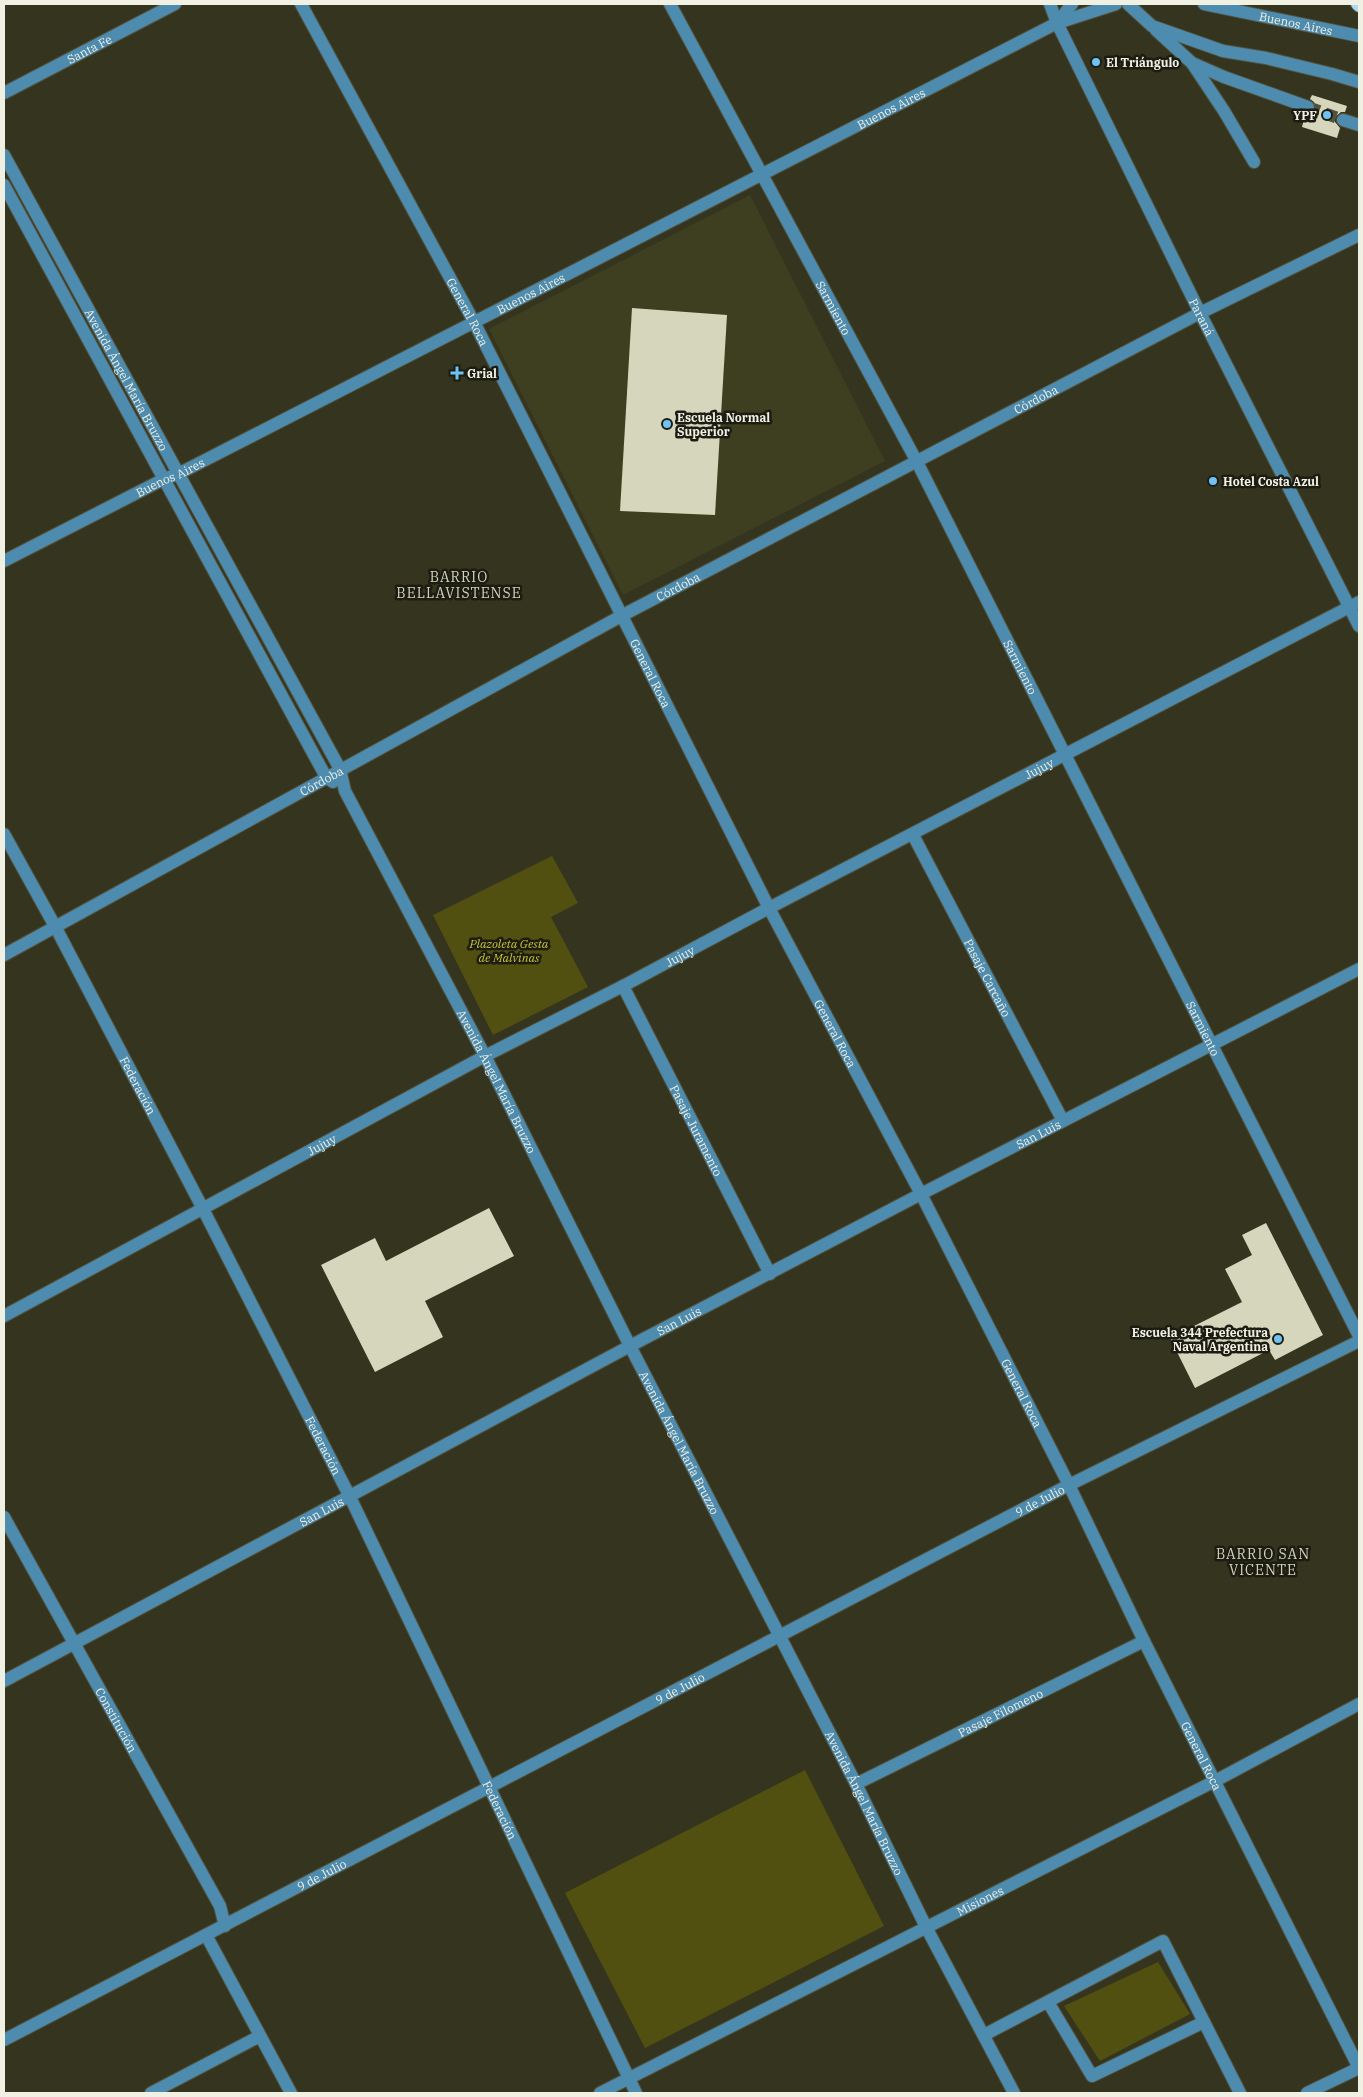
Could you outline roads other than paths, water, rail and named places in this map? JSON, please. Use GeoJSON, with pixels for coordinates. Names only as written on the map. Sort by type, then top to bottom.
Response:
{"type":"FeatureCollection","features":[{"type":"Feature","properties":{"kind":"street","name":"Santa Fe"},"geometry":{"type":"LineString","coordinates":[[4,93],[175,4]]}},
{"type":"Feature","properties":{"kind":"street","name":"General Roca"},"geometry":{"type":"LineString","coordinates":[[301,4],[474,322],[769,908],[921,1194],[1069,1485],[1144,1641],[1359,2068]]}},
{"type":"Feature","properties":{"kind":"street","name":"Sarmiento"},"geometry":{"type":"LineString","coordinates":[[670,4],[760,174],[916,460],[1064,756],[1359,1336]]}},
{"type":"Feature","properties":{"kind":"street","name":"Paraná"},"geometry":{"type":"LineString","coordinates":[[1050,4],[1057,23],[1200,313],[1354,605],[1359,626]]}},
{"type":"Feature","properties":{"kind":"street","name":"Buenos Aires"},"geometry":{"type":"LineString","coordinates":[[1057,23],[1072,4]]}},
{"type":"Feature","properties":{"kind":"street","name":"Buenos Aires"},"geometry":{"type":"LineString","coordinates":[[4,561],[164,479],[178,474],[1057,23],[1116,4]]}},
{"type":"Feature","properties":{"kind":"street"},"geometry":{"type":"LineString","coordinates":[[1128,4],[1192,63],[1224,111],[1254,162]]}},
{"type":"Feature","properties":{"kind":"street","name":"Buenos Aires"},"geometry":{"type":"LineString","coordinates":[[1204,4],[1359,36]]}},
{"type":"Feature","properties":{"kind":"street"},"geometry":{"type":"LineString","coordinates":[[1152,26],[1223,51],[1294,65],[1359,82]]}},
{"type":"Feature","properties":{"kind":"street"},"geometry":{"type":"LineString","coordinates":[[1192,63],[1224,78],[1308,107]]}},
{"type":"Feature","properties":{"kind":"street"},"geometry":{"type":"LineString","coordinates":[[1343,120],[1359,124]]}},
{"type":"Feature","properties":{"kind":"street","name":"Avenida Ángel María Bruzzo"},"geometry":{"type":"LineString","coordinates":[[4,155],[340,769],[345,791],[484,1056],[630,1346],[856,1784],[926,1927],[1014,2093]]}},
{"type":"Feature","properties":{"kind":"street","name":"Avenida Ángel María Bruzzo"},"geometry":{"type":"LineString","coordinates":[[4,185],[326,777],[345,791]]}},
{"type":"Feature","properties":{"kind":"street","name":"Córdoba"},"geometry":{"type":"LineString","coordinates":[[4,955],[623,615],[1200,313],[1359,235]]}},
{"type":"Feature","properties":{"kind":"street","name":"Jujuy"},"geometry":{"type":"LineString","coordinates":[[4,1316],[202,1207],[484,1056],[623,986],[769,908],[1354,605]]}},
{"type":"Feature","properties":{"kind":"street","name":"Federación"},"geometry":{"type":"LineString","coordinates":[[4,834],[56,928],[202,1207],[350,1497],[636,2093]]}},
{"type":"Feature","properties":{"kind":"street","name":"Pasaje Carcaño"},"geometry":{"type":"LineString","coordinates":[[913,835],[1063,1121]]}},
{"type":"Feature","properties":{"kind":"street","name":"San Luis"},"geometry":{"type":"LineString","coordinates":[[4,1681],[630,1346],[1359,969]]}},
{"type":"Feature","properties":{"kind":"street","name":"Pasaje Juramento"},"geometry":{"type":"LineString","coordinates":[[623,986],[770,1274]]}},
{"type":"Feature","properties":{"kind":"street","name":"9 de Julio"},"geometry":{"type":"LineString","coordinates":[[4,2040],[778,1635],[1069,1485],[1359,1341]]}},
{"type":"Feature","properties":{"kind":"street","name":"Constitución"},"geometry":{"type":"LineString","coordinates":[[4,1517],[220,1906],[225,1926]]}},
{"type":"Feature","properties":{"kind":"street","name":"Pasaje Filomeno"},"geometry":{"type":"LineString","coordinates":[[856,1784],[1144,1641]]}},
{"type":"Feature","properties":{"kind":"street","name":"Misiones"},"geometry":{"type":"LineString","coordinates":[[600,2093],[1215,1781],[1359,1704]]}},
{"type":"Feature","properties":{"kind":"street"},"geometry":{"type":"LineString","coordinates":[[206,1935],[291,2093]]}},
{"type":"Feature","properties":{"kind":"street"},"geometry":{"type":"LineString","coordinates":[[984,2035],[1163,1941],[1240,2093]]}},
{"type":"Feature","properties":{"kind":"street"},"geometry":{"type":"LineString","coordinates":[[1048,2002],[1092,2076],[1204,2022]]}},
{"type":"Feature","properties":{"kind":"street"},"geometry":{"type":"LineString","coordinates":[[151,2093],[260,2036]]}},
{"type":"Feature","properties":{"kind":"street"},"geometry":{"type":"LineString","coordinates":[[1307,2093],[1359,2068]]}},
{"type":"Feature","properties":{"kind":"tunnel"},"geometry":{"type":"LineString","coordinates":[[1308,107],[1343,120]]}},
{"type":"Feature","properties":{"kind":"place","name":"El Triángulo"},"geometry":{"type":"Point","coordinates":[1096,62]}},
{"type":"Feature","properties":{"kind":"place","name":"YPF"},"geometry":{"type":"Point","coordinates":[1327,115]}},
{"type":"Feature","properties":{"kind":"place","name":"Grial"},"geometry":{"type":"Point","coordinates":[457,373]}},
{"type":"Feature","properties":{"kind":"place","name":"Escuela Normal Superior"},"geometry":{"type":"Point","coordinates":[667,424]}},
{"type":"Feature","properties":{"kind":"place","name":"Hotel Costa Azul"},"geometry":{"type":"Point","coordinates":[1213,481]}},
{"type":"Feature","properties":{"kind":"place","name":"Escuela 344 Prefectura Naval Argentina"},"geometry":{"type":"Point","coordinates":[1278,1339]}},
{"type":"Feature","properties":{"kind":"district","name":"BARRIO BELLAVISTENSE"},"geometry":{"type":"Point","coordinates":[459,586]}},
{"type":"Feature","properties":{"kind":"district","name":"BARRIO SAN VICENTE"},"geometry":{"type":"Point","coordinates":[1263,1562]}},
{"type":"Feature","properties":{"kind":"park label","name":"Plazoleta Gesta de Malvinas"},"geometry":{"type":"Point","coordinates":[509,950]}}]}
